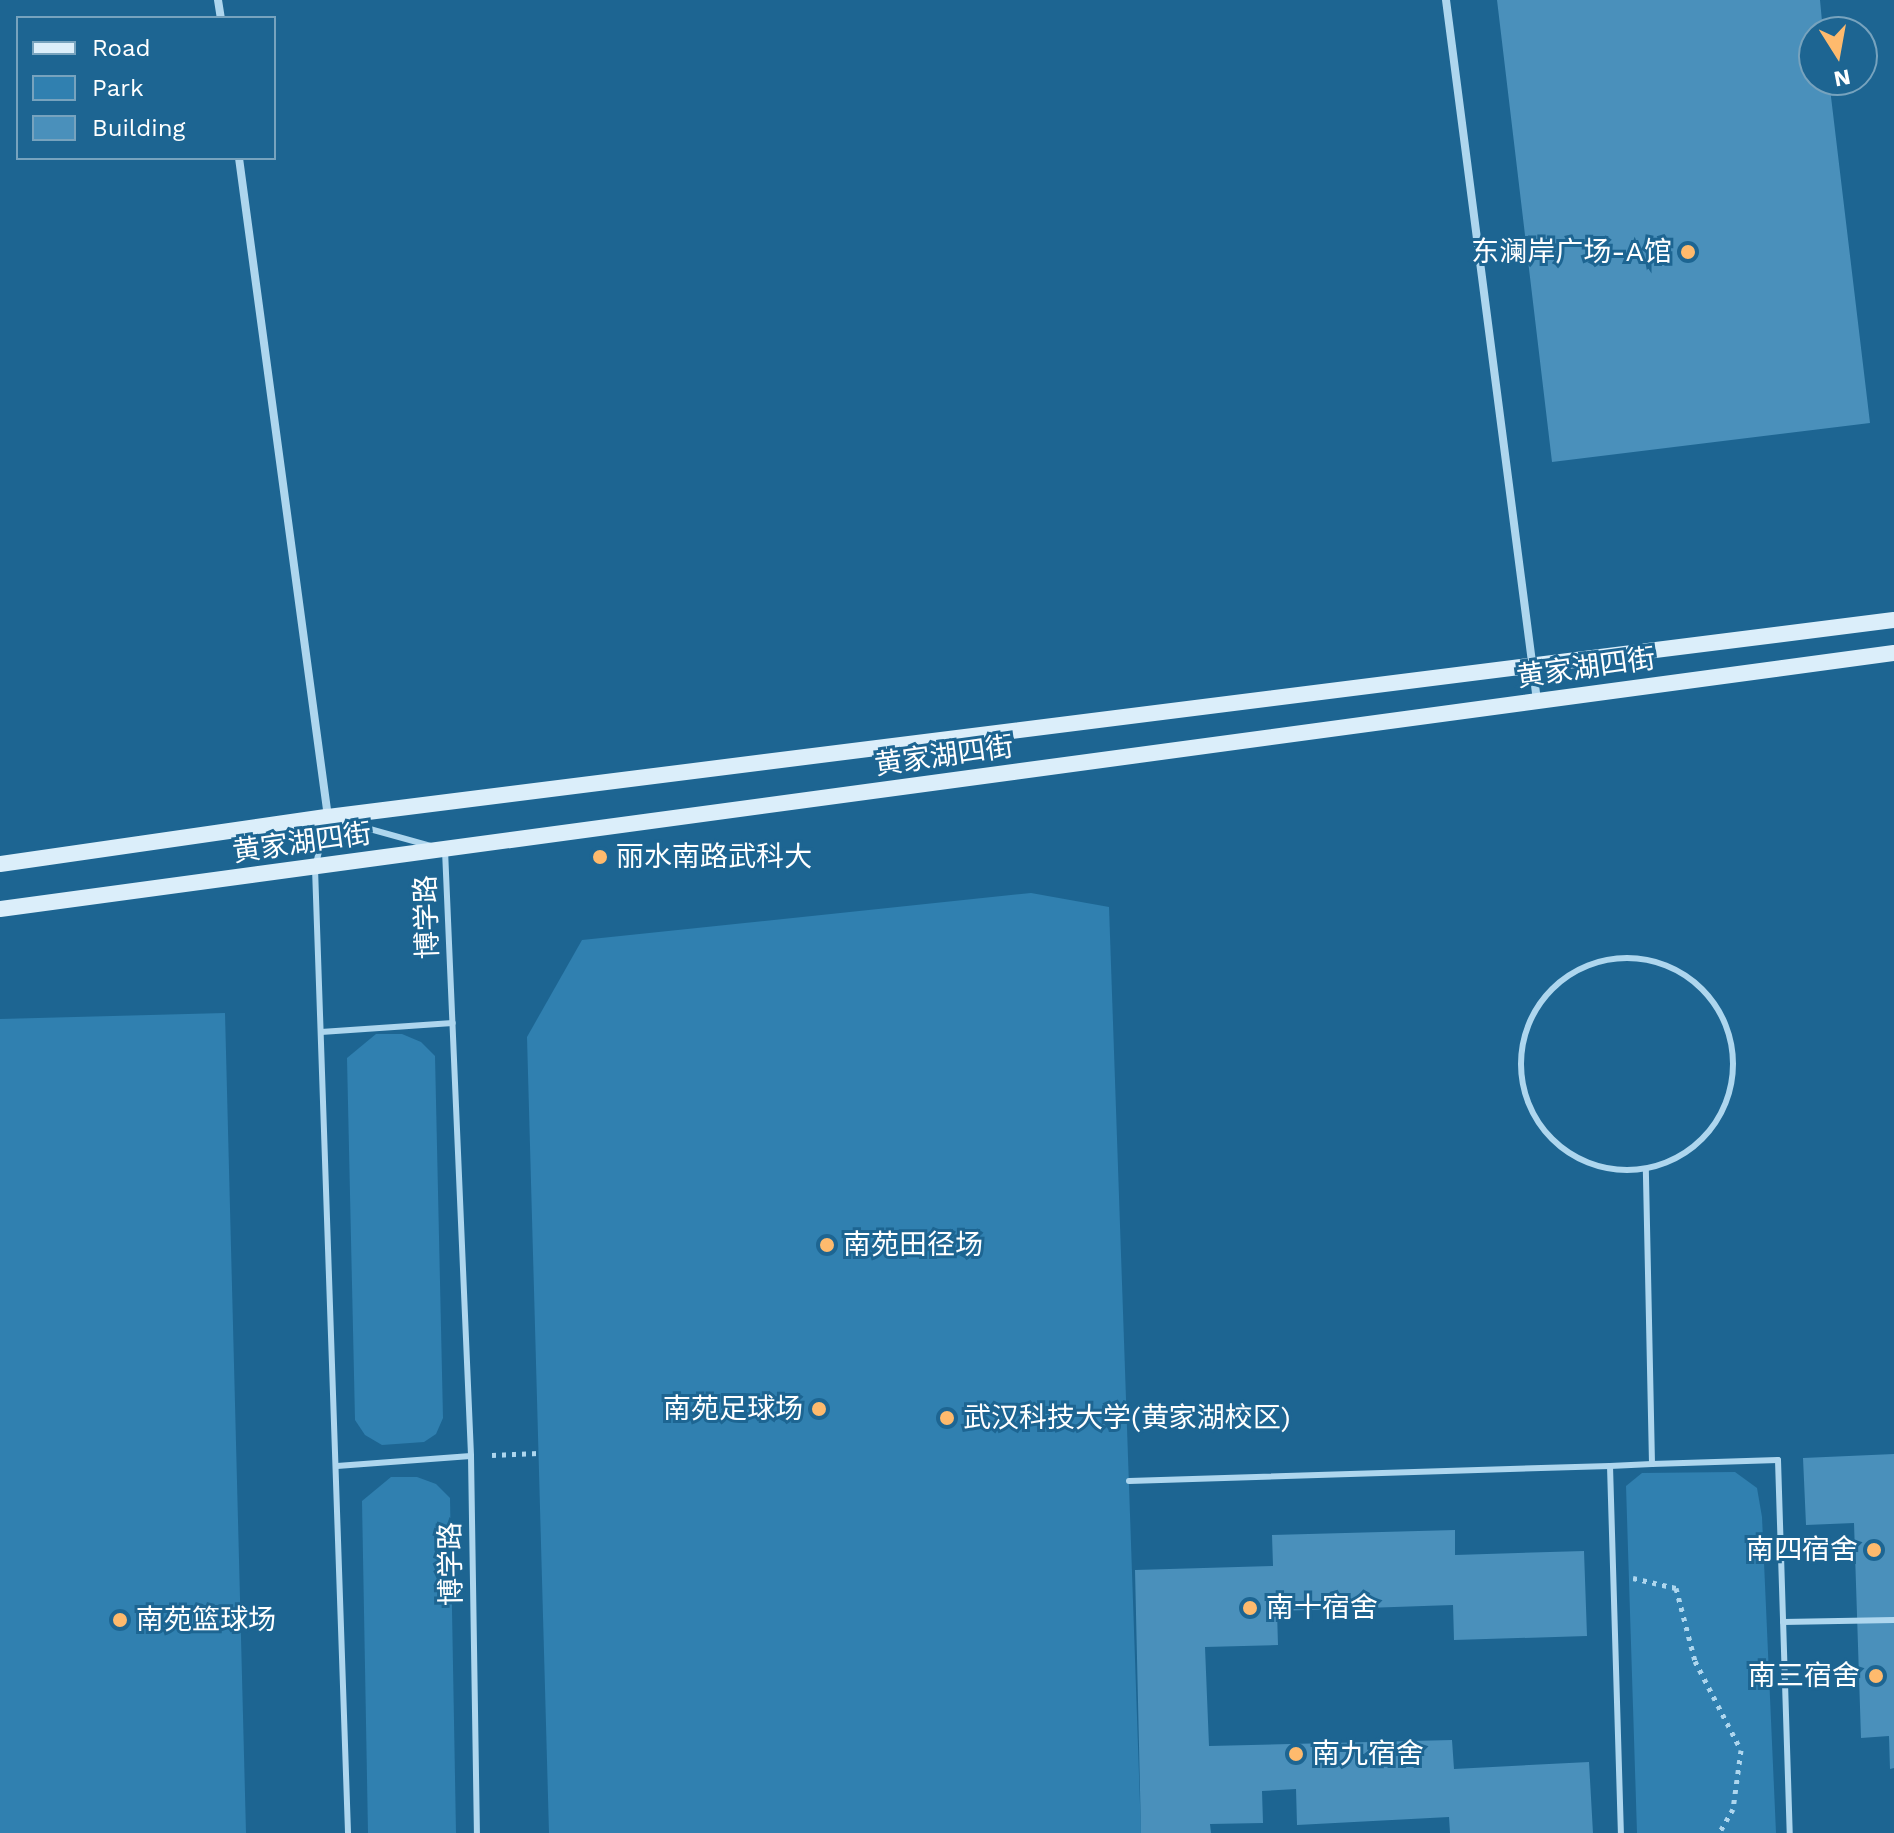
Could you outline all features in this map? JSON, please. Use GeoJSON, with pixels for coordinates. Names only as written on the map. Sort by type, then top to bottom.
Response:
{"type":"FeatureCollection","features":[{"type":"Feature","properties":{"kind":"street"},"geometry":{"type":"LineString","coordinates":[[1446,0],[1537,701]]}},
{"type":"Feature","properties":{"kind":"street"},"geometry":{"type":"LineString","coordinates":[[239,160],[328,817]]}},
{"type":"Feature","properties":{"kind":"street","name":"黄家湖四街"},"geometry":{"type":"LineString","coordinates":[[0,864],[328,817],[1532,669],[1894,620]]}},
{"type":"Feature","properties":{"kind":"street","name":"黄家湖四街"},"geometry":{"type":"LineString","coordinates":[[0,909],[1894,653]]}},
{"type":"Feature","properties":{"kind":"lane","name":"博学路"},"geometry":{"type":"LineString","coordinates":[[328,817],[446,850],[471,1456],[477,1833]]}},
{"type":"Feature","properties":{"kind":"lane"},"geometry":{"type":"LineString","coordinates":[[328,817],[315,868],[348,1833]]}},
{"type":"Feature","properties":{"kind":"lane"},"geometry":{"type":"LineString","coordinates":[[1616,958],[1652,960],[1685,974],[1712,998],[1729,1030],[1734,1066],[1727,1102],[1709,1133],[1681,1156],[1646,1169],[1601,1166],[1580,1159],[1552,1140],[1531,1112],[1521,1079],[1522,1045],[1533,1013],[1564,980],[1583,967],[1616,958]]}},
{"type":"Feature","properties":{"kind":"lane"},"geometry":{"type":"LineString","coordinates":[[321,1032],[453,1023]]}},
{"type":"Feature","properties":{"kind":"lane"},"geometry":{"type":"LineString","coordinates":[[1646,1169],[1652,1464]]}},
{"type":"Feature","properties":{"kind":"lane"},"geometry":{"type":"LineString","coordinates":[[337,1466],[471,1456]]}},
{"type":"Feature","properties":{"kind":"lane"},"geometry":{"type":"LineString","coordinates":[[1129,1481],[1778,1460],[1790,1833]]}},
{"type":"Feature","properties":{"kind":"lane"},"geometry":{"type":"LineString","coordinates":[[1610,1466],[1621,1833]]}},
{"type":"Feature","properties":{"kind":"lane"},"geometry":{"type":"LineString","coordinates":[[1783,1622],[1894,1620]]}},
{"type":"Feature","properties":{"kind":"path"},"geometry":{"type":"LineString","coordinates":[[471,1456],[539,1453]]}},
{"type":"Feature","properties":{"kind":"path"},"geometry":{"type":"LineString","coordinates":[[1613,1573],[1676,1588],[1695,1661],[1741,1750],[1733,1809],[1719,1833]]}},
{"type":"Feature","properties":{"kind":"green space","name":"南苑田径场"},"geometry":{"type":"Polygon","coordinates":[[[1031,893],[1109,907],[1141,1833],[549,1833],[527,1037],[582,940],[1031,893]]]}},
{"type":"Feature","properties":{"kind":"green space"},"geometry":{"type":"Polygon","coordinates":[[[225,1013],[246,1833],[0,1833],[0,1019],[225,1013]]]}},
{"type":"Feature","properties":{"kind":"green space"},"geometry":{"type":"Polygon","coordinates":[[[376,1034],[402,1034],[421,1042],[435,1056],[443,1418],[436,1434],[424,1442],[382,1445],[365,1435],[355,1420],[347,1058],[376,1034]]]}},
{"type":"Feature","properties":{"kind":"green space"},"geometry":{"type":"Polygon","coordinates":[[[1735,1472],[1757,1488],[1762,1517],[1776,1833],[1637,1833],[1626,1486],[1642,1473],[1735,1472]]]}},
{"type":"Feature","properties":{"kind":"green space"},"geometry":{"type":"Polygon","coordinates":[[[391,1477],[417,1477],[436,1484],[450,1498],[456,1833],[368,1833],[362,1501],[391,1477]]]}},
{"type":"Feature","properties":{"kind":"building","name":"东澜岸广场-A馆"},"geometry":{"type":"Polygon","coordinates":[[[1497,0],[1820,0],[1822,16],[1798,16],[1798,96],[1831,96],[1870,423],[1552,462],[1497,0]]]}},
{"type":"Feature","properties":{"kind":"building","name":"南四宿舍"},"geometry":{"type":"Polygon","coordinates":[[[1894,1454],[1894,1768],[1890,1769],[1889,1736],[1861,1738],[1854,1523],[1806,1525],[1803,1458],[1894,1454]]]}},
{"type":"Feature","properties":{"kind":"building"},"geometry":{"type":"Polygon","coordinates":[[[1455,1530],[1455,1555],[1584,1551],[1587,1636],[1454,1640],[1453,1605],[1277,1611],[1278,1645],[1205,1647],[1209,1746],[1452,1740],[1454,1769],[1589,1762],[1593,1833],[1450,1833],[1449,1817],[1297,1825],[1296,1789],[1262,1791],[1263,1823],[1210,1824],[1211,1833],[1141,1833],[1135,1570],[1273,1566],[1272,1535],[1455,1530]]]}},
{"type":"Feature","properties":{"kind":"place","name":"东澜岸广场-A馆"},"geometry":{"type":"Point","coordinates":[1688,252]}},
{"type":"Feature","properties":{"kind":"place","name":"丽水南路武科大"},"geometry":{"type":"Point","coordinates":[600,857]}},
{"type":"Feature","properties":{"kind":"place","name":"南苑田径场"},"geometry":{"type":"Point","coordinates":[827,1245]}},
{"type":"Feature","properties":{"kind":"place","name":"南苑足球场"},"geometry":{"type":"Point","coordinates":[819,1409]}},
{"type":"Feature","properties":{"kind":"place","name":"武汉科技大学(黄家湖校区)"},"geometry":{"type":"Point","coordinates":[947,1418]}},
{"type":"Feature","properties":{"kind":"place","name":"南四宿舍"},"geometry":{"type":"Point","coordinates":[1874,1550]}},
{"type":"Feature","properties":{"kind":"place","name":"南十宿舍"},"geometry":{"type":"Point","coordinates":[1250,1608]}},
{"type":"Feature","properties":{"kind":"place","name":"南苑篮球场"},"geometry":{"type":"Point","coordinates":[120,1620]}},
{"type":"Feature","properties":{"kind":"place","name":"南三宿舍"},"geometry":{"type":"Point","coordinates":[1876,1676]}},
{"type":"Feature","properties":{"kind":"place","name":"南九宿舍"},"geometry":{"type":"Point","coordinates":[1296,1754]}}]}
